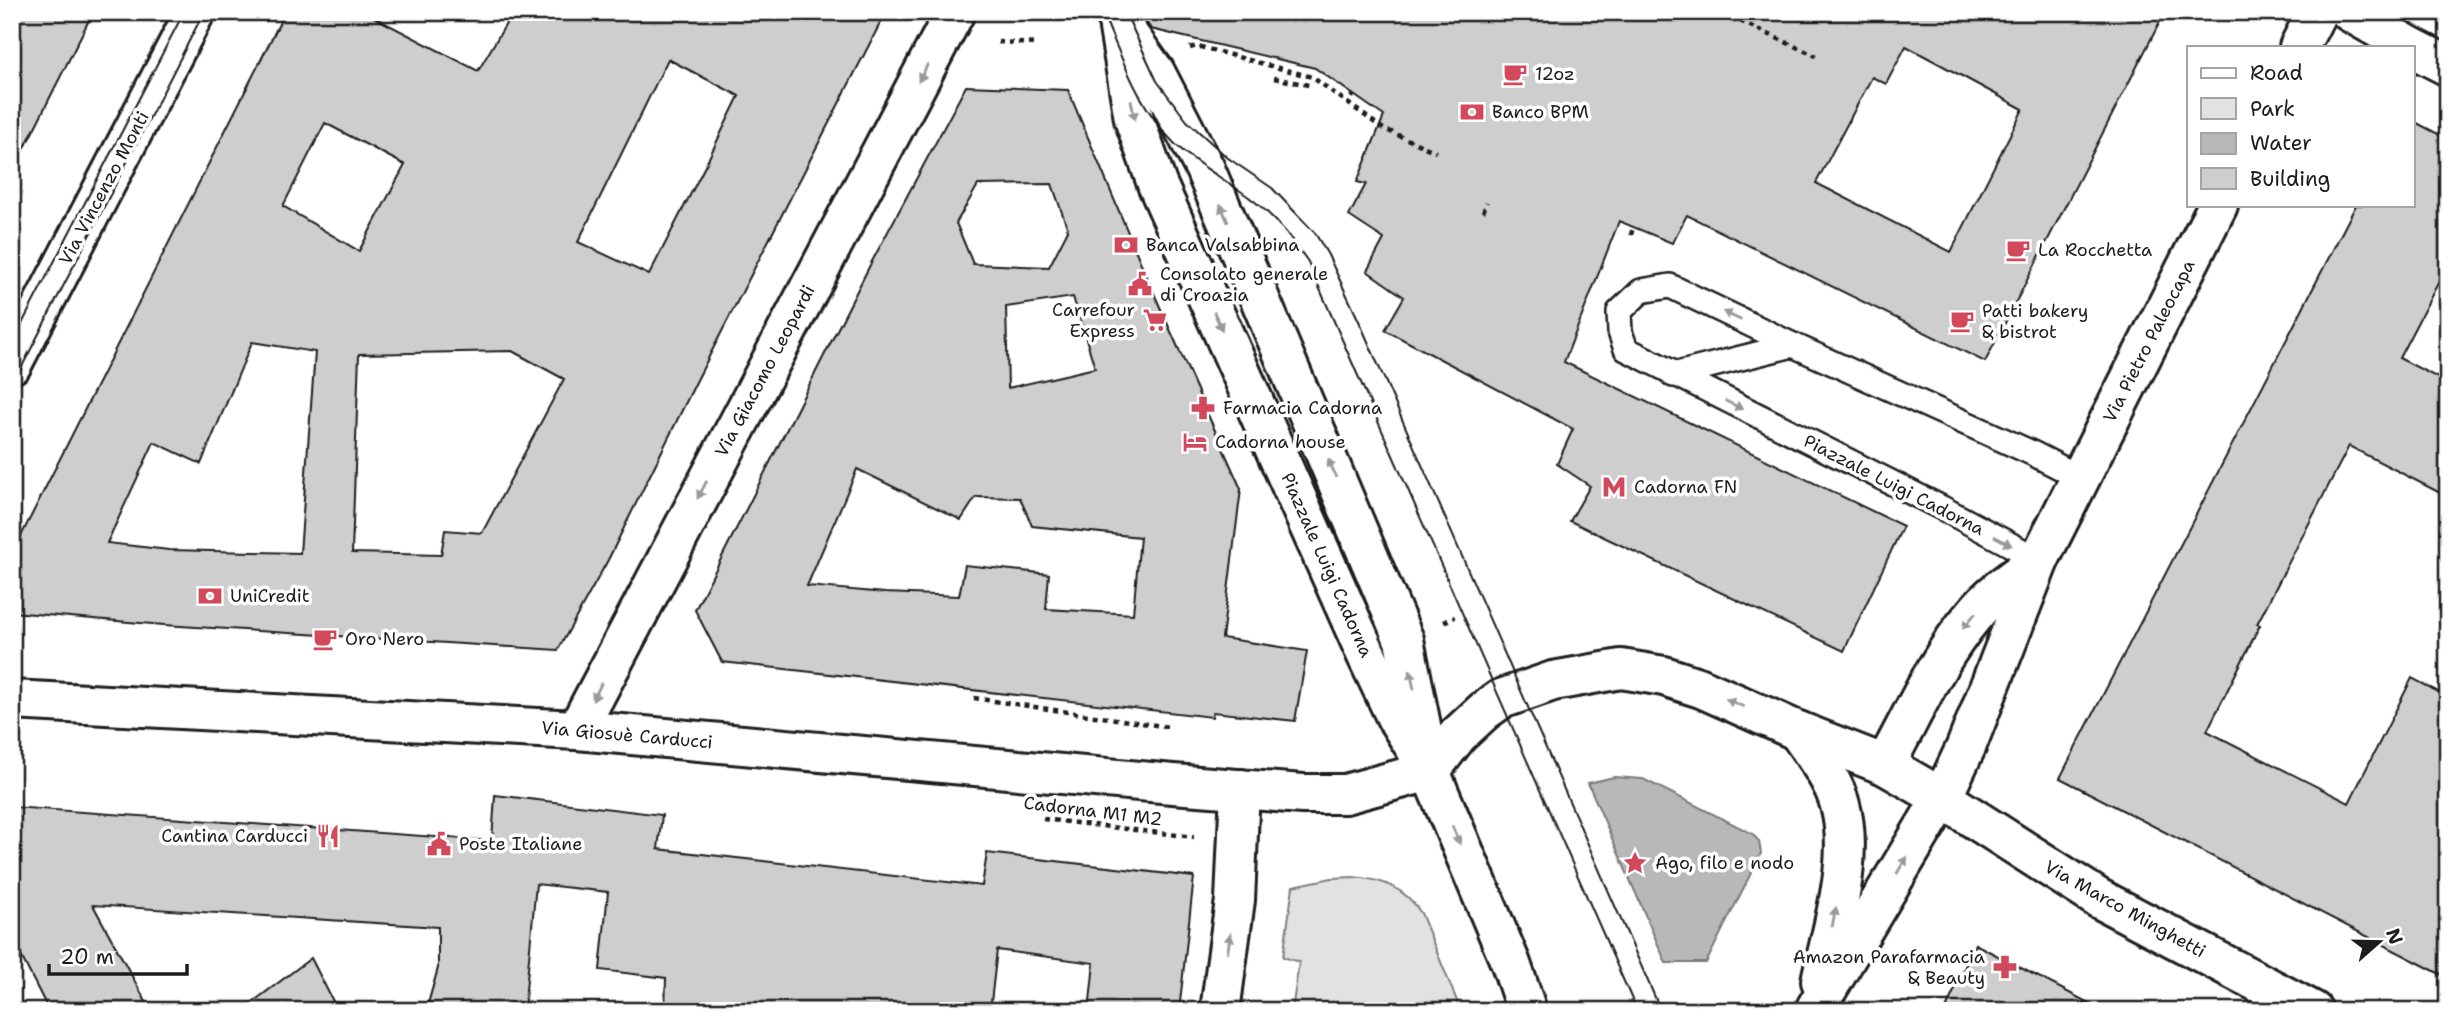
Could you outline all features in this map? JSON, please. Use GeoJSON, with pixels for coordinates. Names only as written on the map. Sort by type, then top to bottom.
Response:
{"type":"FeatureCollection","features":[{"type":"Feature","properties":{"kind":"street","name":"Via Vincenzo Monti"},"geometry":{"type":"LineString","coordinates":[[12,364],[195,12]]}},
{"type":"Feature","properties":{"kind":"street","name":"Via Giacomo Leopardi"},"geometry":{"type":"LineString","coordinates":[[577,730],[955,12]]}},
{"type":"Feature","properties":{"kind":"street"},"geometry":{"type":"LineString","coordinates":[[2300,46],[2317,12]]}},
{"type":"Feature","properties":{"kind":"street"},"geometry":{"type":"LineString","coordinates":[[2350,12],[2409,46]]}},
{"type":"Feature","properties":{"kind":"street","name":"Piazzale Luigi Cadorna"},"geometry":{"type":"LineString","coordinates":[[1116,15],[1134,119],[1157,184],[1367,656],[1396,716],[1430,771],[1533,1011]]}},
{"type":"Feature","properties":{"kind":"street","name":"Piazzale Luigi Cadorna"},"geometry":{"type":"LineString","coordinates":[[1116,15],[1155,72],[1205,169],[1404,640],[1430,771]]}},
{"type":"Feature","properties":{"kind":"street"},"geometry":{"type":"LineString","coordinates":[[2414,49],[2448,66]]}},
{"type":"Feature","properties":{"kind":"street","name":"Via Pietro Paleocapa"},"geometry":{"type":"LineString","coordinates":[[2081,478],[2217,206]]}},
{"type":"Feature","properties":{"kind":"street"},"geometry":{"type":"LineString","coordinates":[[1816,1009],[1942,798],[1966,747],[2039,559],[2081,478]]}},
{"type":"Feature","properties":{"kind":"street"},"geometry":{"type":"LineString","coordinates":[[1885,765],[1948,648],[1973,615],[1999,589],[2039,559]]}},
{"type":"Feature","properties":{"kind":"street"},"geometry":{"type":"LineString","coordinates":[[1220,1011],[1235,900],[1240,789],[1345,794],[1430,771],[1458,735],[1484,711],[1501,699],[1553,681],[1621,669],[1664,676],[1701,688],[1885,765],[1942,798]]}},
{"type":"Feature","properties":{"kind":"street","name":"Via Giosuè Carducci"},"geometry":{"type":"LineString","coordinates":[[12,700],[577,730],[1240,789]]}},
{"type":"Feature","properties":{"kind":"street"},"geometry":{"type":"LineString","coordinates":[[1798,730],[1826,773],[1840,805],[1844,836],[1843,869],[1816,1009]]}},
{"type":"Feature","properties":{"kind":"street","name":"Via Marco Minghetti"},"geometry":{"type":"LineString","coordinates":[[1942,798],[2098,898],[2313,1011]]}},
{"type":"Feature","properties":{"kind":"street","name":"Piazzale Luigi Cadorna"},"geometry":{"type":"LineString","coordinates":[[1511,964],[1527,1011]]}},
{"type":"Feature","properties":{"kind":"lane","name":"Piazzale Luigi Cadorna"},"geometry":{"type":"LineString","coordinates":[[2039,559],[1626,349],[1620,331],[1619,312],[1641,290],[1670,286],[2081,478]]}},
{"type":"Feature","properties":{"kind":"lane"},"geometry":{"type":"LineString","coordinates":[[1673,375],[1793,345]]}},
{"type":"Feature","properties":{"kind":"path"},"geometry":{"type":"LineString","coordinates":[[1731,16],[1816,56]]}},
{"type":"Feature","properties":{"kind":"path"},"geometry":{"type":"LineString","coordinates":[[998,42],[1036,44]]}},
{"type":"Feature","properties":{"kind":"path"},"geometry":{"type":"LineString","coordinates":[[1183,51],[1197,46],[1312,76],[1382,128],[1436,152]]}},
{"type":"Feature","properties":{"kind":"path"},"geometry":{"type":"LineString","coordinates":[[1274,78],[1313,86]]}},
{"type":"Feature","properties":{"kind":"path"},"geometry":{"type":"LineString","coordinates":[[1483,212],[1487,202]]}},
{"type":"Feature","properties":{"kind":"path"},"geometry":{"type":"LineString","coordinates":[[1631,235],[1633,227]]}},
{"type":"Feature","properties":{"kind":"path"},"geometry":{"type":"LineString","coordinates":[[974,698],[1169,727]]}},
{"type":"Feature","properties":{"kind":"path","name":"Cadorna M1 M2"},"geometry":{"type":"LineString","coordinates":[[1039,819],[1197,837]]}},
{"type":"Feature","properties":{"kind":"green space"},"geometry":{"type":"Polygon","coordinates":[[[1353,877],[1392,886],[1415,904],[1461,1011],[1292,1011],[1299,962],[1283,957],[1293,886],[1332,878],[1353,877]]]}},
{"type":"Feature","properties":{"kind":"water"},"geometry":{"type":"Polygon","coordinates":[[[1614,777],[1643,779],[1753,834],[1759,842],[1761,853],[1706,963],[1666,963],[1588,783],[1614,777]]]}},
{"type":"Feature","properties":{"kind":"building"},"geometry":{"type":"Polygon","coordinates":[[[12,12],[93,12],[12,173],[12,12]]]}},
{"type":"Feature","properties":{"kind":"building"},"geometry":{"type":"Polygon","coordinates":[[[285,12],[364,12],[478,71],[513,12],[886,12],[608,560],[558,650],[164,625],[12,612],[12,554],[285,12]],[[668,59],[578,242],[649,275],[739,96],[668,59]],[[325,123],[283,206],[359,251],[405,165],[325,123]],[[252,342],[201,464],[154,442],[107,543],[169,550],[300,553],[315,352],[252,342]],[[512,351],[359,354],[352,553],[441,555],[445,530],[482,533],[564,379],[512,351]]]}},
{"type":"Feature","properties":{"kind":"building"},"geometry":{"type":"Polygon","coordinates":[[[1142,12],[2165,12],[1985,362],[1687,215],[1672,243],[1619,221],[1564,362],[1903,526],[1844,651],[1570,521],[1590,486],[1557,464],[1573,429],[1385,330],[1404,297],[1367,271],[1384,239],[1349,216],[1366,184],[1357,182],[1384,116],[1315,68],[1151,29],[1142,12]],[[1906,46],[1886,84],[1872,77],[1816,183],[1951,252],[2023,109],[1906,46]]]}},
{"type":"Feature","properties":{"kind":"building"},"geometry":{"type":"Polygon","coordinates":[[[966,86],[1068,90],[1148,280],[1241,489],[1222,638],[1307,651],[1295,721],[1213,712],[1212,717],[722,662],[695,610],[869,267],[966,86]],[[1052,184],[978,185],[956,223],[973,264],[1049,267],[1068,230],[1052,184]],[[1073,297],[1006,307],[1008,388],[1095,368],[1073,297]],[[857,469],[807,586],[959,596],[965,565],[1049,574],[1046,609],[1133,614],[1140,537],[1032,526],[1020,498],[976,497],[961,520],[857,469]]]}},
{"type":"Feature","properties":{"kind":"building"},"geometry":{"type":"Polygon","coordinates":[[[2414,122],[2448,139],[2448,264],[2399,358],[2448,383],[2448,497],[2349,446],[2257,624],[2260,625],[2207,731],[2349,803],[2412,678],[2448,697],[2448,978],[2060,778],[2355,206],[2414,206],[2414,122]]]}},
{"type":"Feature","properties":{"kind":"building"},"geometry":{"type":"Polygon","coordinates":[[[495,795],[662,815],[658,849],[982,886],[987,853],[1194,877],[1179,1011],[1089,1011],[1094,963],[997,950],[990,1011],[665,1011],[666,978],[600,970],[608,892],[536,884],[524,1011],[426,1011],[438,968],[438,927],[93,905],[151,1011],[49,1011],[12,938],[12,807],[492,841],[495,795]]]}},
{"type":"Feature","properties":{"kind":"building"},"geometry":{"type":"Polygon","coordinates":[[[1975,944],[2104,1011],[1945,1011],[1975,944]]]}},
{"type":"Feature","properties":{"kind":"building"},"geometry":{"type":"Polygon","coordinates":[[[311,958],[338,1011],[241,1011],[311,958]]]}},
{"type":"Feature","properties":{"kind":"tram line"},"geometry":{"type":"LineString","coordinates":[[12,343],[184,12]]}},
{"type":"Feature","properties":{"kind":"tram line"},"geometry":{"type":"LineString","coordinates":[[12,386],[204,12]]}},
{"type":"Feature","properties":{"kind":"tram line"},"geometry":{"type":"LineString","coordinates":[[1102,12],[1132,82],[1162,130],[1194,160],[1262,208],[1284,229],[1308,262],[1637,1011]]}},
{"type":"Feature","properties":{"kind":"tram line"},"geometry":{"type":"LineString","coordinates":[[1125,12],[1157,81],[1187,121],[1228,158],[1272,188],[1315,233],[1328,255],[1661,1011]]}},
{"type":"Feature","properties":{"kind":"place","name":"12oz"},"geometry":{"type":"Point","coordinates":[1515,74]}},
{"type":"Feature","properties":{"kind":"place","name":"Banco BPM"},"geometry":{"type":"Point","coordinates":[1472,112]}},
{"type":"Feature","properties":{"kind":"place","name":"Banca Valsabbina"},"geometry":{"type":"Point","coordinates":[1126,245]}},
{"type":"Feature","properties":{"kind":"place","name":"La Rocchetta"},"geometry":{"type":"Point","coordinates":[2018,250]}},
{"type":"Feature","properties":{"kind":"place","name":"Consolato generale di Croazia"},"geometry":{"type":"Point","coordinates":[1140,284]}},
{"type":"Feature","properties":{"kind":"place","name":"Carrefour Express"},"geometry":{"type":"Point","coordinates":[1155,320]}},
{"type":"Feature","properties":{"kind":"place","name":"Patti bakery & bistrot"},"geometry":{"type":"Point","coordinates":[1962,321]}},
{"type":"Feature","properties":{"kind":"place","name":"Farmacia Cadorna"},"geometry":{"type":"Point","coordinates":[1203,408]}},
{"type":"Feature","properties":{"kind":"place","name":"Cadorna house"},"geometry":{"type":"Point","coordinates":[1195,442]}},
{"type":"Feature","properties":{"kind":"place","name":"Cadorna FN"},"geometry":{"type":"Point","coordinates":[1614,487]}},
{"type":"Feature","properties":{"kind":"place","name":"UniCredit"},"geometry":{"type":"Point","coordinates":[210,596]}},
{"type":"Feature","properties":{"kind":"place","name":"Oro Nero"},"geometry":{"type":"Point","coordinates":[325,639]}},
{"type":"Feature","properties":{"kind":"place","name":"Cantina Carducci"},"geometry":{"type":"Point","coordinates":[328,836]}},
{"type":"Feature","properties":{"kind":"place","name":"Poste Italiane"},"geometry":{"type":"Point","coordinates":[439,844]}},
{"type":"Feature","properties":{"kind":"place","name":"Ago, filo e nodo"},"geometry":{"type":"Point","coordinates":[1635,863]}},
{"type":"Feature","properties":{"kind":"place","name":"Amazon Parafarmacia & Beauty"},"geometry":{"type":"Point","coordinates":[2005,967]}}]}
